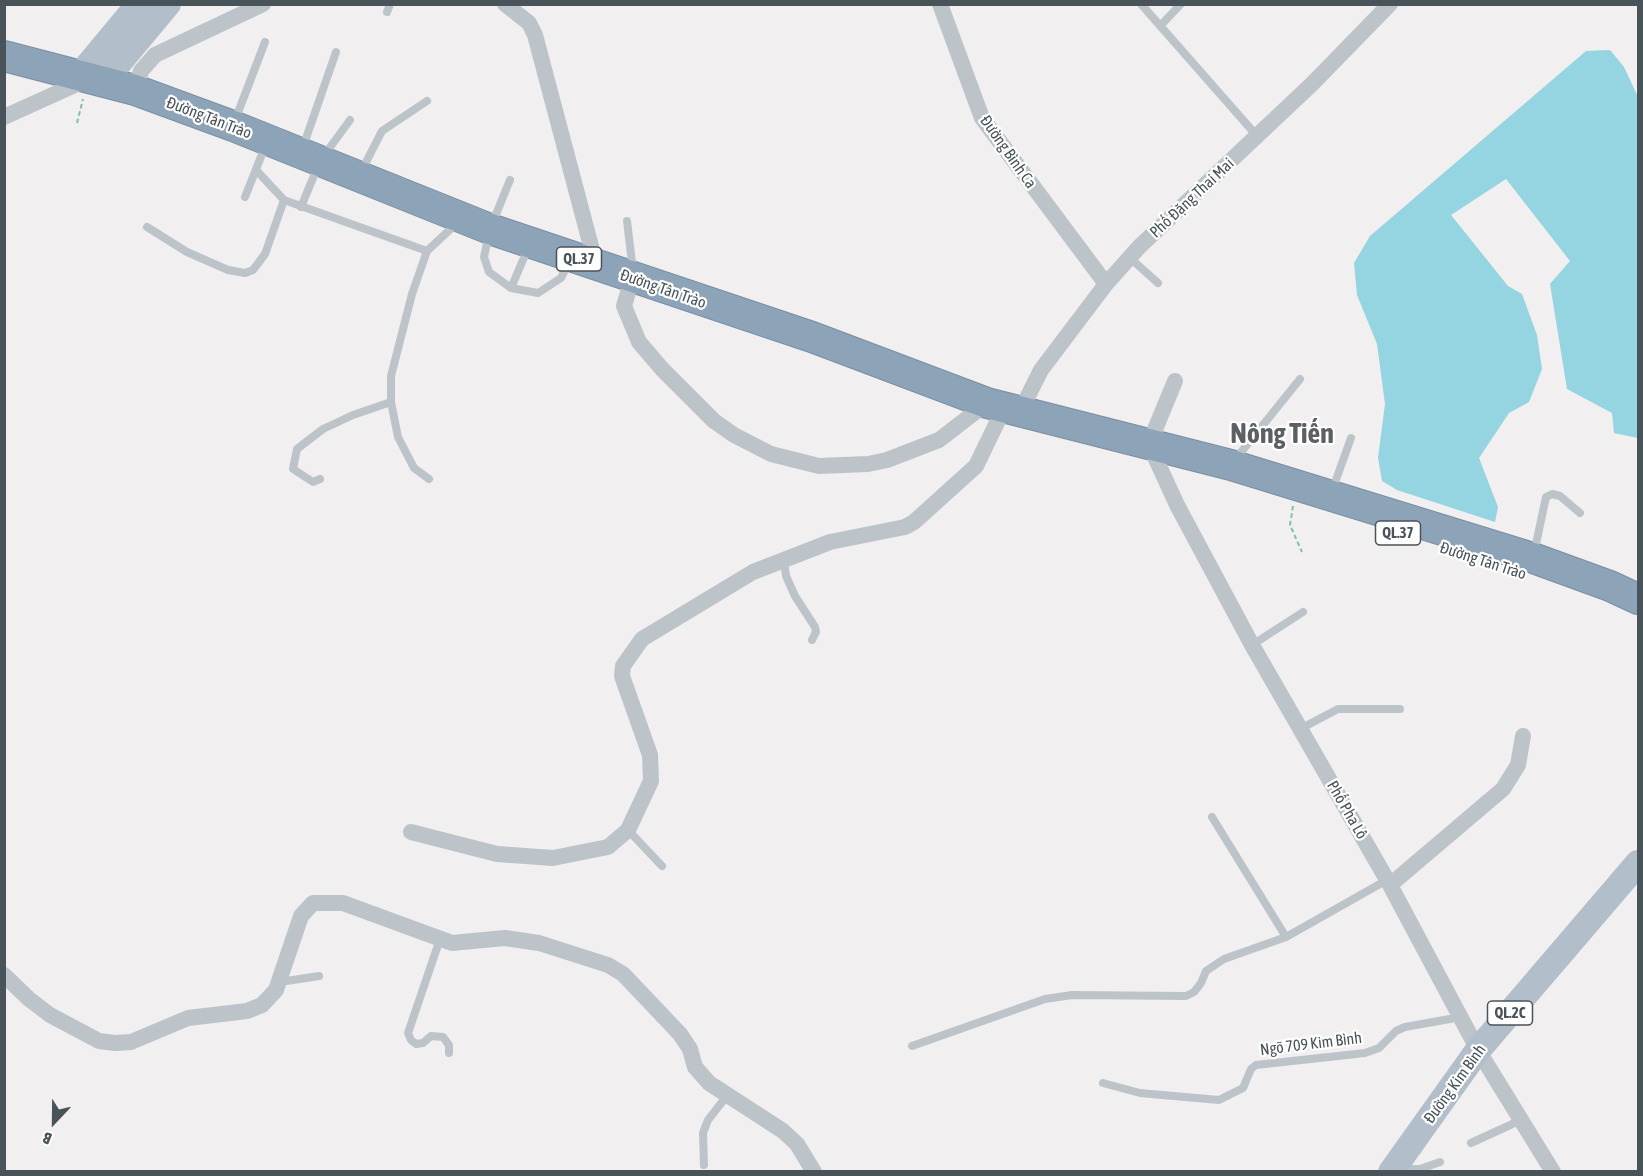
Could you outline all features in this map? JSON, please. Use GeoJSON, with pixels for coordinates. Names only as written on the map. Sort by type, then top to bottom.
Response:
{"type":"FeatureCollection","features":[{"type":"Feature","properties":{"kind":"highway","name":"Đường Tân Trào"},"geometry":{"type":"LineString","coordinates":[[4,56],[135,90],[233,126],[490,229],[632,279],[812,338],[1004,408],[1231,465],[1330,495],[1527,566],[1638,618]]}},
{"type":"Feature","properties":{"kind":"highway","name":"Đường Tân Trào"},"geometry":{"type":"LineString","coordinates":[[1154,446],[1210,473],[1294,500],[1527,566],[1610,586],[1638,599]]}},
{"type":"Feature","properties":{"kind":"main road"},"geometry":{"type":"LineString","coordinates":[[90,79],[139,4]]}},
{"type":"Feature","properties":{"kind":"main road"},"geometry":{"type":"LineString","coordinates":[[90,79],[168,4]]}},
{"type":"Feature","properties":{"kind":"main road","name":"Đường Kim Bình"},"geometry":{"type":"LineString","coordinates":[[1392,1170],[1478,1050],[1638,863]]}},
{"type":"Feature","properties":{"kind":"street"},"geometry":{"type":"LineString","coordinates":[[135,90],[141,71],[155,55],[263,4]]}},
{"type":"Feature","properties":{"kind":"street"},"geometry":{"type":"LineString","coordinates":[[505,4],[529,23],[536,35],[584,261]]}},
{"type":"Feature","properties":{"kind":"street","name":"Đường Bình Ca"},"geometry":{"type":"LineString","coordinates":[[940,4],[982,118],[1106,284]]}},
{"type":"Feature","properties":{"kind":"street","name":"Phố Đặng Thai Mai"},"geometry":{"type":"LineString","coordinates":[[628,830],[651,781],[652,765],[622,676],[623,666],[642,639],[753,573],[830,542],[905,527],[914,522],[976,466],[1004,408],[1041,370],[1106,284],[1390,4]]}},
{"type":"Feature","properties":{"kind":"street"},"geometry":{"type":"LineString","coordinates":[[4,117],[90,79]]}},
{"type":"Feature","properties":{"kind":"street"},"geometry":{"type":"LineString","coordinates":[[632,279],[624,306],[639,342],[662,369],[714,421],[734,435],[771,454],[819,466],[868,464],[887,460],[939,440],[1004,408]]}},
{"type":"Feature","properties":{"kind":"street"},"geometry":{"type":"LineString","coordinates":[[1154,446],[1175,381]]}},
{"type":"Feature","properties":{"kind":"street","name":"Phố Pha Lô"},"geometry":{"type":"LineString","coordinates":[[1154,446],[1177,504],[1252,645],[1389,882],[1478,1050],[1553,1172]]}},
{"type":"Feature","properties":{"kind":"street"},"geometry":{"type":"LineString","coordinates":[[1389,882],[1503,789],[1518,765],[1523,736]]}},
{"type":"Feature","properties":{"kind":"street"},"geometry":{"type":"LineString","coordinates":[[411,832],[482,853],[553,858],[608,847],[628,830]]}},
{"type":"Feature","properties":{"kind":"street"},"geometry":{"type":"LineString","coordinates":[[4,975],[50,1015],[99,1041],[131,1042],[188,1018],[247,1011],[262,1005],[276,990],[301,916],[313,903],[343,903],[452,943],[522,939],[608,965],[638,986],[680,1034],[690,1049],[695,1067],[709,1083],[726,1097],[790,1137],[810,1160],[814,1172]]}},
{"type":"Feature","properties":{"kind":"lane"},"geometry":{"type":"LineString","coordinates":[[1141,4],[1257,136]]}},
{"type":"Feature","properties":{"kind":"lane"},"geometry":{"type":"LineString","coordinates":[[1160,26],[1181,4]]}},
{"type":"Feature","properties":{"kind":"lane"},"geometry":{"type":"LineString","coordinates":[[233,126],[265,42]]}},
{"type":"Feature","properties":{"kind":"lane"},"geometry":{"type":"LineString","coordinates":[[301,207],[336,52]]}},
{"type":"Feature","properties":{"kind":"lane"},"geometry":{"type":"LineString","coordinates":[[359,176],[382,131],[427,101]]}},
{"type":"Feature","properties":{"kind":"lane"},"geometry":{"type":"LineString","coordinates":[[311,157],[350,120]]}},
{"type":"Feature","properties":{"kind":"lane"},"geometry":{"type":"LineString","coordinates":[[245,197],[267,141]]}},
{"type":"Feature","properties":{"kind":"lane"},"geometry":{"type":"LineString","coordinates":[[257,171],[284,200],[428,251]]}},
{"type":"Feature","properties":{"kind":"lane"},"geometry":{"type":"LineString","coordinates":[[510,180],[490,229],[484,258],[489,272],[511,288],[538,293],[584,261]]}},
{"type":"Feature","properties":{"kind":"lane"},"geometry":{"type":"LineString","coordinates":[[147,227],[187,252],[228,270],[245,273],[253,270],[266,254],[284,200]]}},
{"type":"Feature","properties":{"kind":"lane"},"geometry":{"type":"LineString","coordinates":[[429,480],[414,468],[398,437],[391,402],[391,376],[412,294],[428,251],[461,218]]}},
{"type":"Feature","properties":{"kind":"lane"},"geometry":{"type":"LineString","coordinates":[[627,221],[633,253],[632,279]]}},
{"type":"Feature","properties":{"kind":"lane"},"geometry":{"type":"LineString","coordinates":[[511,288],[530,243]]}},
{"type":"Feature","properties":{"kind":"lane"},"geometry":{"type":"LineString","coordinates":[[1130,258],[1158,283]]}},
{"type":"Feature","properties":{"kind":"lane"},"geometry":{"type":"LineString","coordinates":[[1231,465],[1300,379]]}},
{"type":"Feature","properties":{"kind":"lane"},"geometry":{"type":"LineString","coordinates":[[320,479],[313,482],[293,469],[297,448],[323,429],[353,415],[391,402]]}},
{"type":"Feature","properties":{"kind":"lane"},"geometry":{"type":"LineString","coordinates":[[1330,495],[1351,438]]}},
{"type":"Feature","properties":{"kind":"lane"},"geometry":{"type":"LineString","coordinates":[[1527,566],[1546,497],[1552,494],[1560,496],[1580,513]]}},
{"type":"Feature","properties":{"kind":"lane"},"geometry":{"type":"LineString","coordinates":[[784,560],[786,576],[795,596],[815,627],[816,632],[812,640]]}},
{"type":"Feature","properties":{"kind":"lane"},"geometry":{"type":"LineString","coordinates":[[1252,645],[1303,612]]}},
{"type":"Feature","properties":{"kind":"lane"},"geometry":{"type":"LineString","coordinates":[[1300,729],[1338,709],[1400,709]]}},
{"type":"Feature","properties":{"kind":"lane"},"geometry":{"type":"LineString","coordinates":[[1212,816],[1286,937]]}},
{"type":"Feature","properties":{"kind":"lane"},"geometry":{"type":"LineString","coordinates":[[628,830],[662,866]]}},
{"type":"Feature","properties":{"kind":"lane"},"geometry":{"type":"LineString","coordinates":[[912,1046],[1045,999],[1072,995],[1186,996],[1194,992],[1206,971],[1224,959],[1286,937],[1389,882]]}},
{"type":"Feature","properties":{"kind":"lane"},"geometry":{"type":"LineString","coordinates":[[440,939],[408,1033],[416,1044],[423,1043],[431,1036],[443,1037],[449,1045],[449,1053]]}},
{"type":"Feature","properties":{"kind":"lane"},"geometry":{"type":"LineString","coordinates":[[280,982],[319,976]]}},
{"type":"Feature","properties":{"kind":"lane","name":"Ngõ 709 Kim Bình"},"geometry":{"type":"LineString","coordinates":[[1103,1083],[1140,1094],[1219,1100],[1243,1088],[1251,1069],[1256,1065],[1365,1053],[1379,1048],[1396,1031],[1461,1017]]}},
{"type":"Feature","properties":{"kind":"lane"},"geometry":{"type":"LineString","coordinates":[[704,1165],[703,1133],[708,1120],[726,1097]]}},
{"type":"Feature","properties":{"kind":"lane"},"geometry":{"type":"LineString","coordinates":[[1472,1143],[1521,1120]]}},
{"type":"Feature","properties":{"kind":"lane"},"geometry":{"type":"LineString","coordinates":[[1392,1170],[1420,1169],[1440,1162]]}},
{"type":"Feature","properties":{"kind":"path"},"geometry":{"type":"LineString","coordinates":[[77,123],[90,79]]}},
{"type":"Feature","properties":{"kind":"path"},"geometry":{"type":"LineString","coordinates":[[1294,500],[1290,525],[1302,552]]}},
{"type":"Feature","properties":{"kind":"water"},"geometry":{"type":"Polygon","coordinates":[[[1610,50],[1624,67],[1638,97],[1638,438],[1614,433],[1612,413],[1567,389],[1550,284],[1570,261],[1506,179],[1451,215],[1508,286],[1522,294],[1537,335],[1542,369],[1529,402],[1509,413],[1479,458],[1498,507],[1495,522],[1397,490],[1382,481],[1378,458],[1385,404],[1377,344],[1357,295],[1354,263],[1370,236],[1586,51],[1610,50]]]}},
{"type":"Feature","properties":{"kind":"district","name":"Nông Tiến"},"geometry":{"type":"Point","coordinates":[1282,434]}}]}
